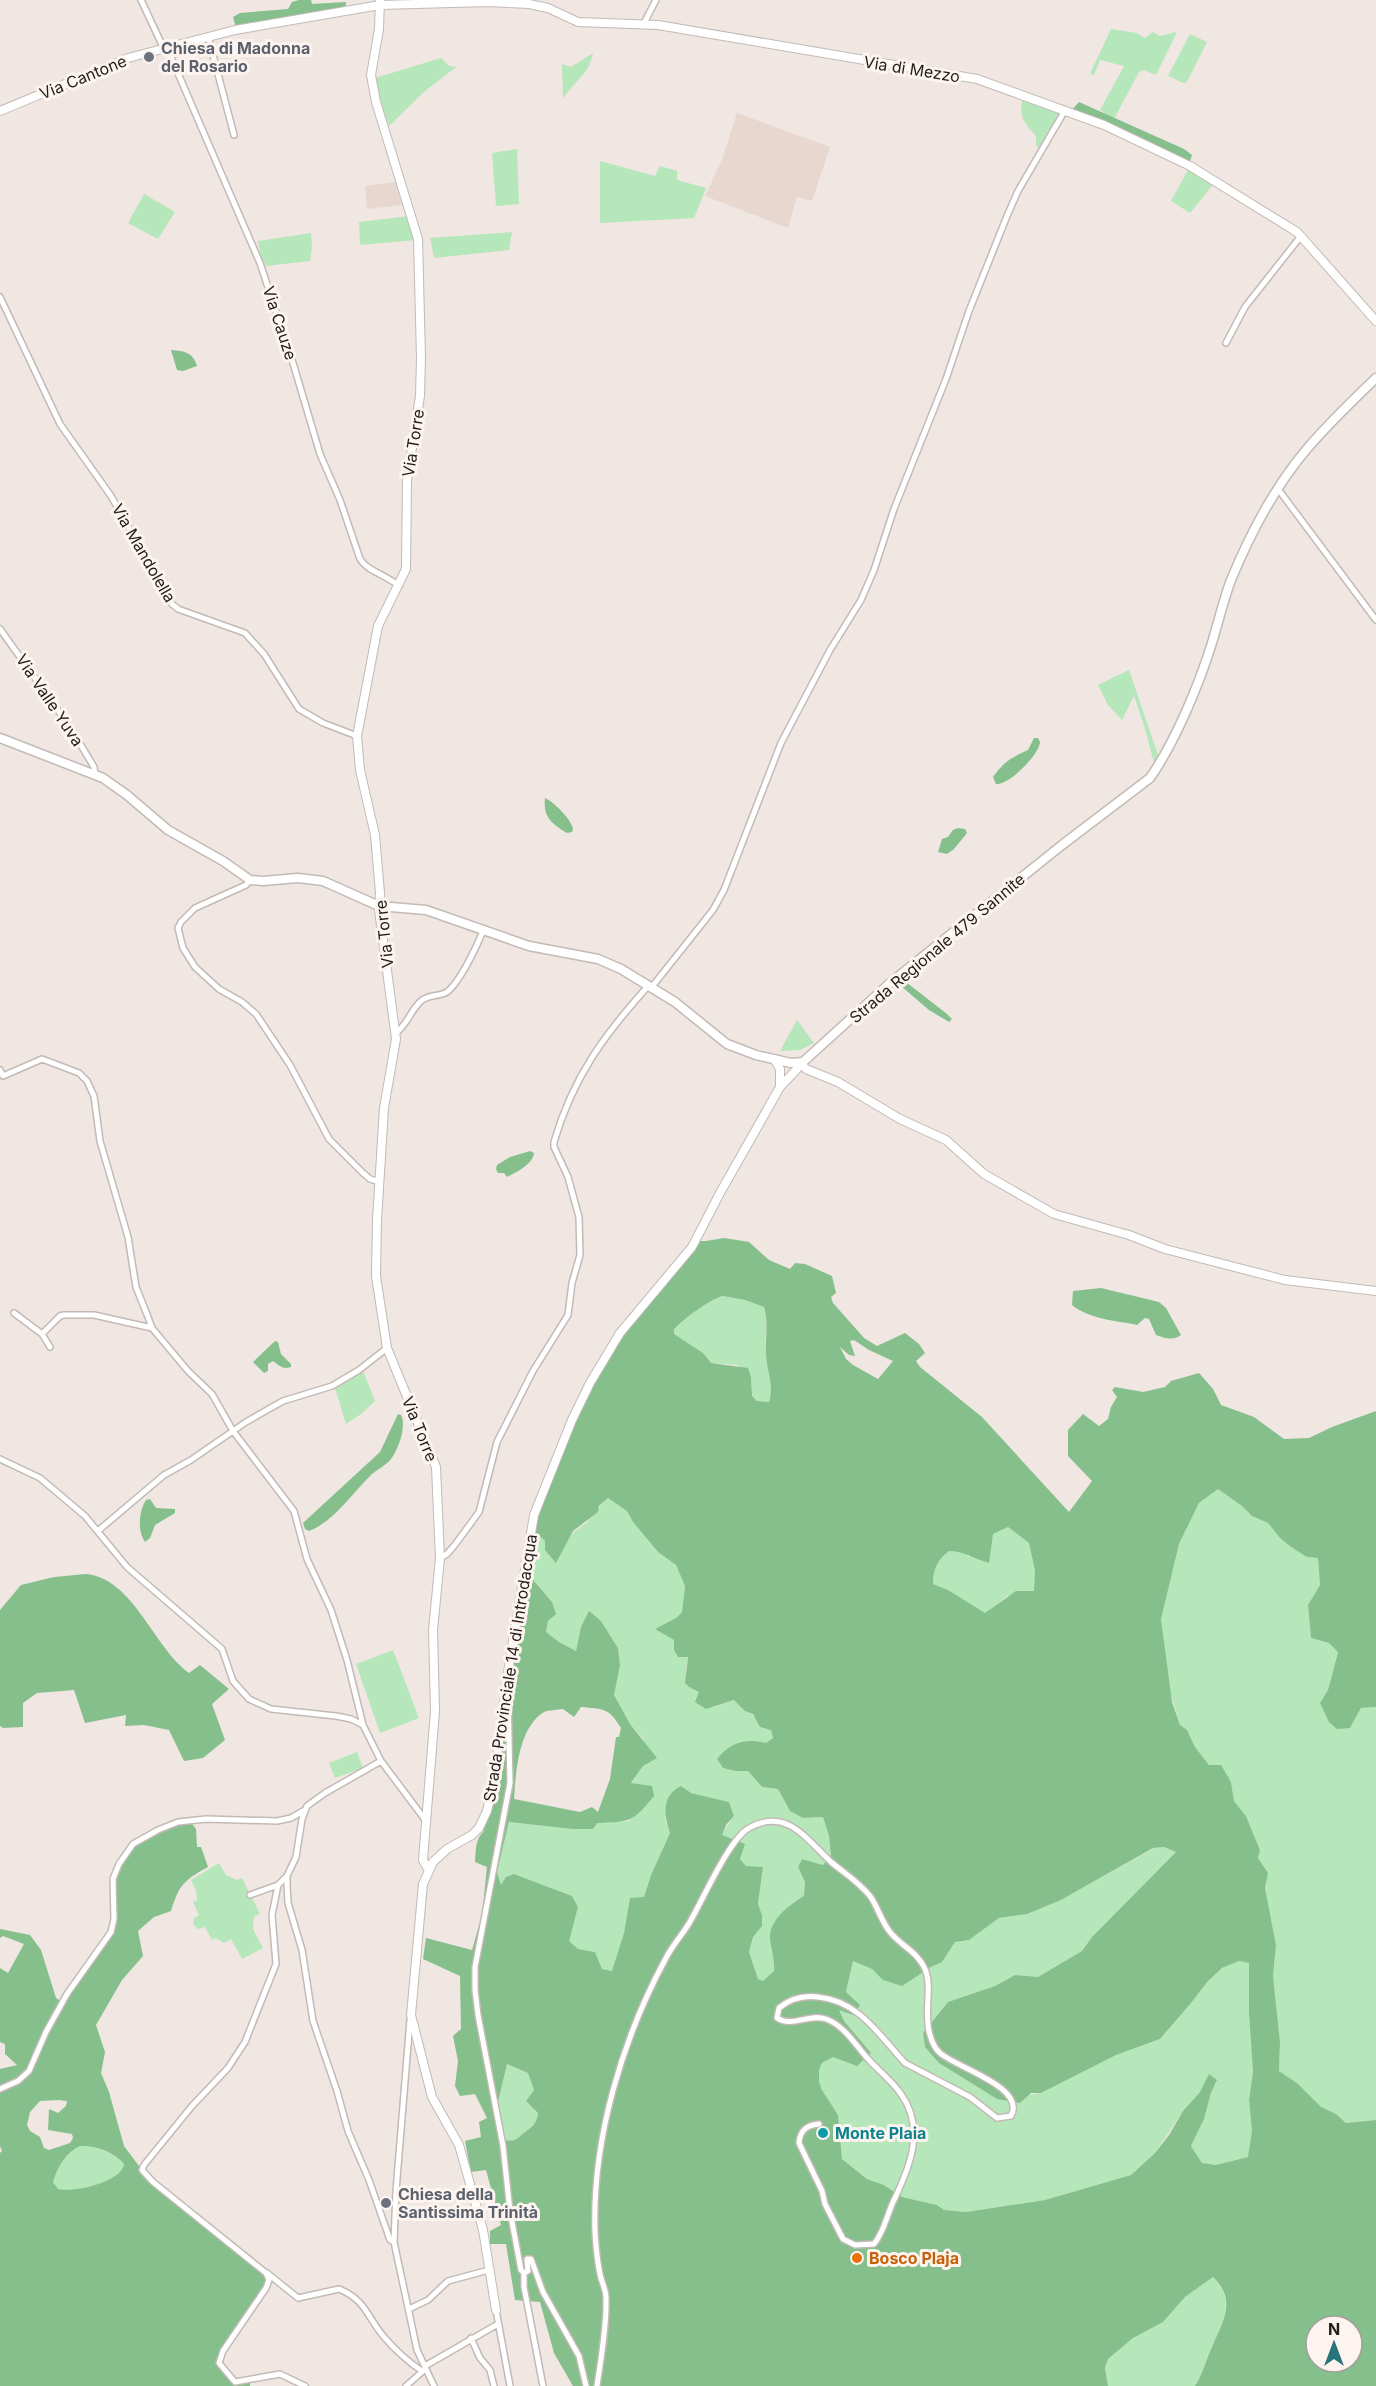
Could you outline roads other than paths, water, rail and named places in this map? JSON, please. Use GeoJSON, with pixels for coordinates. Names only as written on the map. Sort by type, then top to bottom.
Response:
{"type":"FeatureCollection","features":[{"type":"Feature","properties":{"kind":"main road","name":"Via Cantone"},"geometry":{"type":"LineString","coordinates":[[0,111],[128,58],[208,36],[380,2]]}},
{"type":"Feature","properties":{"kind":"main road","name":"Via di Mezzo"},"geometry":{"type":"LineString","coordinates":[[380,2],[528,3],[548,8],[578,22],[658,25],[977,79],[1104,125],[1190,166],[1250,202],[1301,236],[1376,321]]}},
{"type":"Feature","properties":{"kind":"main road","name":"Via Torre"},"geometry":{"type":"LineString","coordinates":[[380,2],[379,28],[371,75],[375,102],[418,239],[420,396],[407,480],[406,569],[378,626],[357,736],[360,770],[375,835],[379,906],[395,1034],[384,1108],[375,1258],[387,1348],[436,1467],[440,1558],[433,1630],[435,1711],[423,1860],[428,1869]]}},
{"type":"Feature","properties":{"kind":"main road","name":"Strada Regionale 479 Sannite"},"geometry":{"type":"LineString","coordinates":[[800,1063],[809,1058],[899,976],[1062,845],[1150,778],[1180,721],[1203,668],[1233,577],[1255,527],[1304,452],[1376,378]]}},
{"type":"Feature","properties":{"kind":"main road"},"geometry":{"type":"LineString","coordinates":[[0,738],[95,774],[118,787],[168,830],[223,861],[250,880],[315,879],[379,906],[426,910],[530,946],[598,959],[675,1002],[727,1044],[774,1059],[800,1063],[806,1070],[837,1082],[900,1119],[946,1140],[984,1174],[1054,1214],[1129,1235],[1165,1249],[1285,1280],[1376,1291]]}},
{"type":"Feature","properties":{"kind":"main road"},"geometry":{"type":"LineString","coordinates":[[774,1059],[780,1069],[780,1087]]}},
{"type":"Feature","properties":{"kind":"main road","name":"Strada Provinciale 14 di Introdacqua"},"geometry":{"type":"LineString","coordinates":[[428,1869],[437,1857],[472,1835],[479,1828],[488,1811],[505,1689],[534,1515],[572,1420],[590,1383],[620,1333],[692,1247],[780,1087],[800,1063]]}},
{"type":"Feature","properties":{"kind":"main road"},"geometry":{"type":"LineString","coordinates":[[428,1869],[422,1892],[411,2015],[432,2097],[459,2145],[483,2230],[496,2310]]}},
{"type":"Feature","properties":{"kind":"street","name":"Via Cauze"},"geometry":{"type":"LineString","coordinates":[[141,0],[166,48],[260,263],[320,454],[340,500],[360,559],[366,567],[388,577],[399,586]]}},
{"type":"Feature","properties":{"kind":"street"},"geometry":{"type":"LineString","coordinates":[[643,25],[656,0]]}},
{"type":"Feature","properties":{"kind":"street"},"geometry":{"type":"LineString","coordinates":[[208,36],[234,135]]}},
{"type":"Feature","properties":{"kind":"street"},"geometry":{"type":"LineString","coordinates":[[440,1558],[454,1546],[478,1512],[497,1442],[533,1371],[568,1315],[572,1283],[580,1250],[579,1217],[568,1177],[554,1147],[554,1142],[573,1088],[597,1047],[713,910],[724,890],[781,743],[830,650],[861,600],[874,570],[894,509],[946,379],[1002,226],[1018,191],[1064,112]]}},
{"type":"Feature","properties":{"kind":"street"},"geometry":{"type":"LineString","coordinates":[[1226,343],[1245,307],[1301,236]]}},
{"type":"Feature","properties":{"kind":"street","name":"Via Mandolella"},"geometry":{"type":"LineString","coordinates":[[0,297],[60,424],[111,496],[172,604],[178,609],[245,633],[264,654],[299,709],[330,726],[357,736]]}},
{"type":"Feature","properties":{"kind":"street"},"geometry":{"type":"LineString","coordinates":[[1278,489],[1376,620]]}},
{"type":"Feature","properties":{"kind":"street","name":"Via Valle Yuva"},"geometry":{"type":"LineString","coordinates":[[0,628],[70,727],[94,767],[95,774]]}},
{"type":"Feature","properties":{"kind":"street"},"geometry":{"type":"LineString","coordinates":[[250,880],[246,885],[195,908],[181,922],[178,928],[183,948],[195,967],[219,989],[243,1002],[256,1014],[290,1065],[329,1139],[370,1179],[380,1182]]}},
{"type":"Feature","properties":{"kind":"street"},"geometry":{"type":"LineString","coordinates":[[395,1034],[408,1022],[420,1002],[426,997],[440,995],[450,989],[469,962],[483,931]]}},
{"type":"Feature","properties":{"kind":"street"},"geometry":{"type":"LineString","coordinates":[[0,1070],[2,1075],[7,1075],[42,1059],[80,1073],[87,1081],[93,1096],[100,1141],[128,1237],[136,1287],[152,1328],[188,1371],[212,1394],[233,1431],[294,1512],[307,1559],[331,1610],[347,1660],[363,1725],[381,1761],[426,1821]]}},
{"type":"Feature","properties":{"kind":"street"},"geometry":{"type":"LineString","coordinates":[[14,1313],[42,1334],[50,1347]]}},
{"type":"Feature","properties":{"kind":"street"},"geometry":{"type":"LineString","coordinates":[[42,1334],[60,1316],[64,1315],[93,1315],[152,1328]]}},
{"type":"Feature","properties":{"kind":"street"},"geometry":{"type":"LineString","coordinates":[[99,1530],[164,1475],[191,1460],[233,1431],[283,1401],[332,1386],[359,1370],[387,1348]]}},
{"type":"Feature","properties":{"kind":"street"},"geometry":{"type":"LineString","coordinates":[[0,1459],[40,1478],[99,1530],[127,1567],[222,1649],[233,1681],[249,1699],[271,1709],[336,1716],[351,1719],[363,1725]]}},
{"type":"Feature","properties":{"kind":"street"},"geometry":{"type":"LineString","coordinates":[[505,1689],[508,1690],[510,1783],[475,1966],[474,1983],[484,2054],[503,2146],[514,2239],[521,2270],[524,2273],[524,2287],[543,2386]]}},
{"type":"Feature","properties":{"kind":"street"},"geometry":{"type":"LineString","coordinates":[[0,2089],[18,2081],[28,2071],[67,1994],[111,1932],[114,1919],[113,1879],[119,1864],[133,1844],[178,1822],[206,1819],[277,1821],[298,1815],[325,1793],[381,1761]]}},
{"type":"Feature","properties":{"kind":"street"},"geometry":{"type":"LineString","coordinates":[[250,1895],[278,1885],[287,1876],[296,1857],[304,1810]]}},
{"type":"Feature","properties":{"kind":"street"},"geometry":{"type":"LineString","coordinates":[[597,2386],[606,2298],[596,2256],[598,2180],[606,2117],[627,2048],[649,1991],[665,1959],[690,1922],[726,1854],[746,1829],[771,1821],[796,1828],[868,1894],[896,1940],[915,1953],[927,1972],[927,2026],[933,2046],[950,2060],[979,2073],[1000,2089],[1013,2102],[1014,2110],[1011,2116],[997,2118],[970,2097],[913,2068],[864,2017],[850,2007],[825,1998],[797,1998],[779,2008],[777,2018],[792,2022],[804,2018],[827,2019],[840,2028],[902,2096],[914,2122],[914,2146],[910,2165],[882,2232],[874,2244],[855,2245],[843,2239],[825,2204],[822,2191],[799,2143],[804,2129],[810,2125],[819,2124]]}},
{"type":"Feature","properties":{"kind":"street"},"geometry":{"type":"LineString","coordinates":[[287,1876],[288,1903],[302,1950],[313,2021],[348,2131],[369,2180],[390,2240],[394,2242]]}},
{"type":"Feature","properties":{"kind":"street"},"geometry":{"type":"LineString","coordinates":[[278,1885],[272,1915],[276,1964],[245,2042],[228,2068],[192,2106],[142,2170],[153,2182],[298,2298],[339,2289],[361,2302],[367,2309],[370,2319],[400,2356],[424,2369]]}},
{"type":"Feature","properties":{"kind":"street"},"geometry":{"type":"LineString","coordinates":[[411,2015],[396,2191],[394,2242],[417,2350],[434,2386]]}},
{"type":"Feature","properties":{"kind":"street"},"geometry":{"type":"LineString","coordinates":[[524,2273],[528,2271],[527,2259],[531,2259],[543,2292],[579,2356],[586,2386]]}},
{"type":"Feature","properties":{"kind":"street"},"geometry":{"type":"LineString","coordinates":[[409,2309],[428,2300],[448,2281],[489,2270]]}},
{"type":"Feature","properties":{"kind":"street"},"geometry":{"type":"LineString","coordinates":[[266,2273],[268,2280],[266,2289],[223,2351],[219,2363],[235,2382],[280,2374],[305,2386]]}},
{"type":"Feature","properties":{"kind":"street"},"geometry":{"type":"LineString","coordinates":[[496,2310],[510,2386]]}},
{"type":"Feature","properties":{"kind":"street"},"geometry":{"type":"LineString","coordinates":[[406,2386],[424,2369],[471,2338],[498,2324]]}},
{"type":"Feature","properties":{"kind":"street"},"geometry":{"type":"LineString","coordinates":[[471,2338],[480,2358],[490,2370],[494,2386]]}},
{"type":"Feature","properties":{"kind":"place","name":"Chiesa di Madonna del Rosario"},"geometry":{"type":"Point","coordinates":[149,57]}},
{"type":"Feature","properties":{"kind":"place","name":"Monte Plaia"},"geometry":{"type":"Point","coordinates":[823,2133]}},
{"type":"Feature","properties":{"kind":"place","name":"Chiesa della Santissima Trinità"},"geometry":{"type":"Point","coordinates":[386,2203]}},
{"type":"Feature","properties":{"kind":"place","name":"Bosco Plaja"},"geometry":{"type":"Point","coordinates":[857,2258]}}]}
